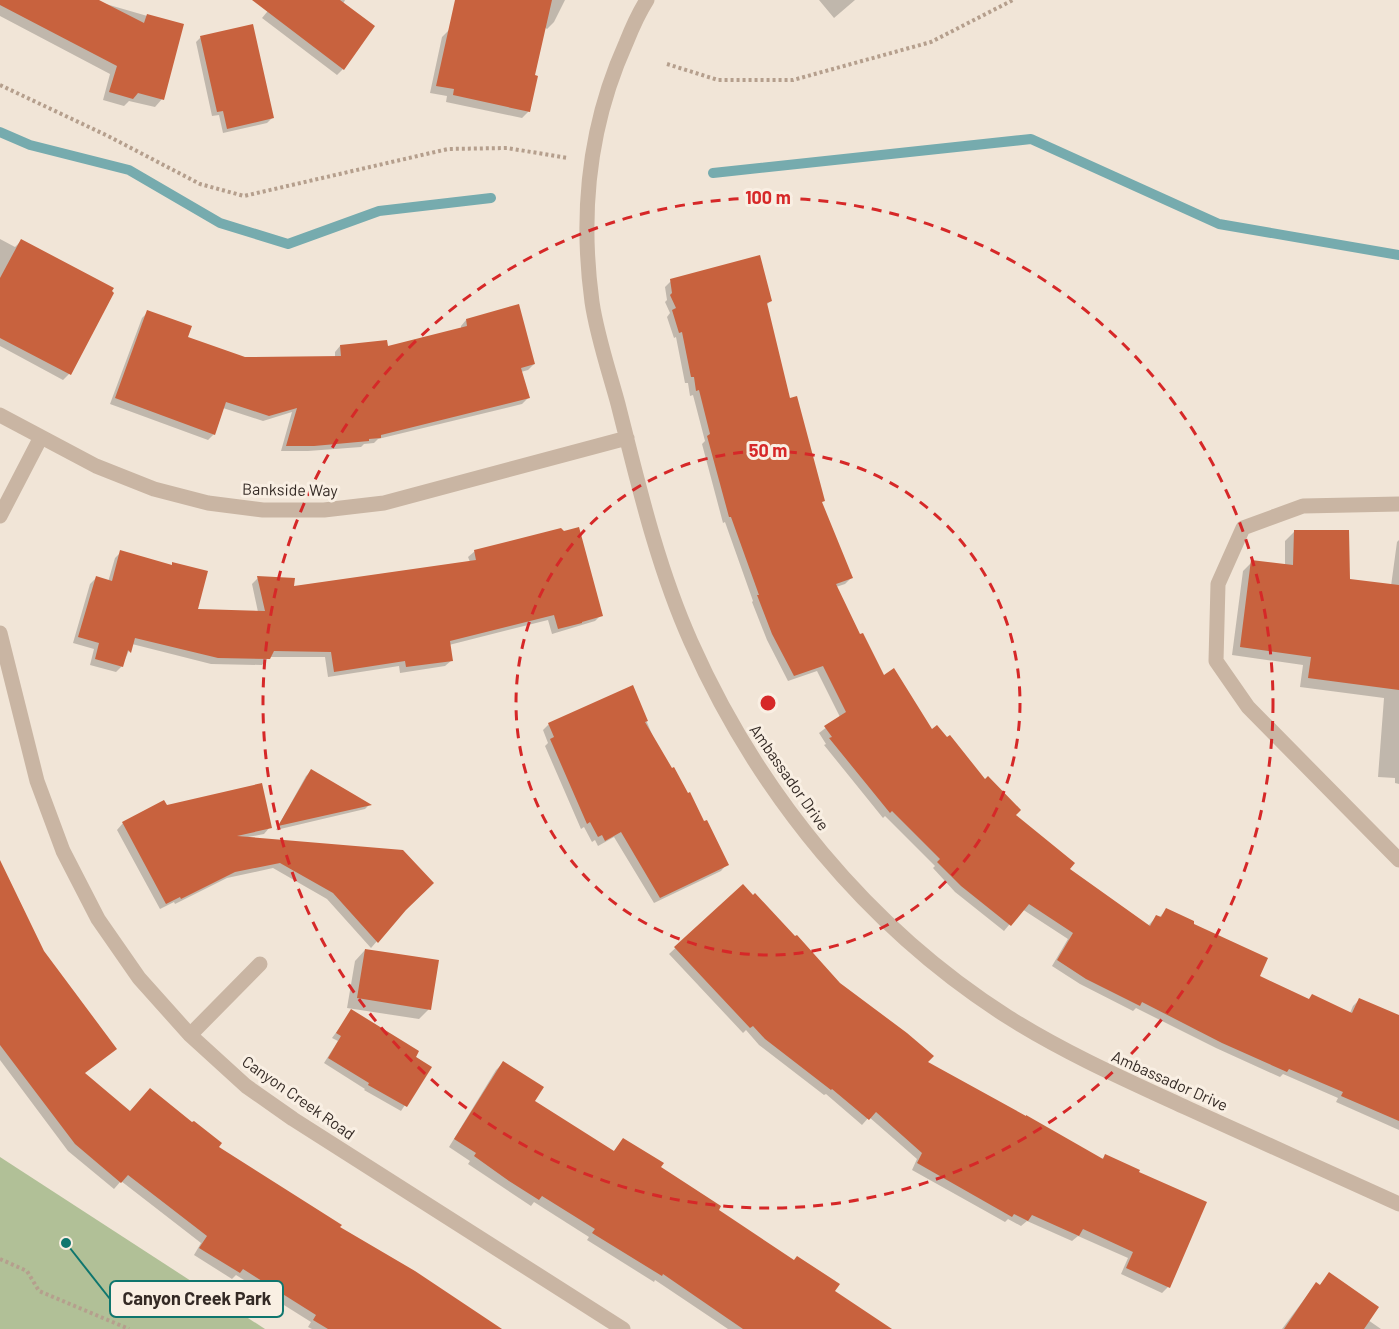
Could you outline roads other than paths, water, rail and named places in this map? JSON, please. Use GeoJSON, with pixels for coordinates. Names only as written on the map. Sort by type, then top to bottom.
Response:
{"type":"FeatureCollection","features":[{"type":"Feature","properties":{"kind":"street","name":"Ambassador Drive"},"geometry":{"type":"LineString","coordinates":[[647,0],[616,64],[598,122],[587,203],[586,243],[593,307],[659,557],[690,640],[726,714],[769,784],[820,852],[875,911],[948,975],[1006,1016],[1080,1059],[1399,1204]]}},
{"type":"Feature","properties":{"kind":"street","name":"Bankside Way"},"geometry":{"type":"LineString","coordinates":[[0,415],[96,466],[154,489],[208,503],[263,510],[324,510],[384,503],[627,438]]}},
{"type":"Feature","properties":{"kind":"street"},"geometry":{"type":"LineString","coordinates":[[0,516],[41,437]]}},
{"type":"Feature","properties":{"kind":"street"},"geometry":{"type":"LineString","coordinates":[[1399,504],[1303,506],[1243,528],[1218,584],[1216,661],[1248,707],[1399,860]]}},
{"type":"Feature","properties":{"kind":"street","name":"Canyon Creek Road"},"geometry":{"type":"LineString","coordinates":[[0,633],[37,782],[63,851],[98,919],[139,978],[190,1035],[246,1086],[293,1119],[623,1329]]}},
{"type":"Feature","properties":{"kind":"street"},"geometry":{"type":"LineString","coordinates":[[190,1035],[260,964]]}},
{"type":"Feature","properties":{"kind":"waterway"},"geometry":{"type":"LineString","coordinates":[[0,132],[30,145],[129,170],[220,223],[288,244],[379,211],[491,198]]}},
{"type":"Feature","properties":{"kind":"waterway"},"geometry":{"type":"LineString","coordinates":[[713,173],[1031,139],[1219,224],[1399,255]]}},
{"type":"Feature","properties":{"kind":"place","name":"Canyon Creek Park"},"geometry":{"type":"Point","coordinates":[66,1243]}}]}
